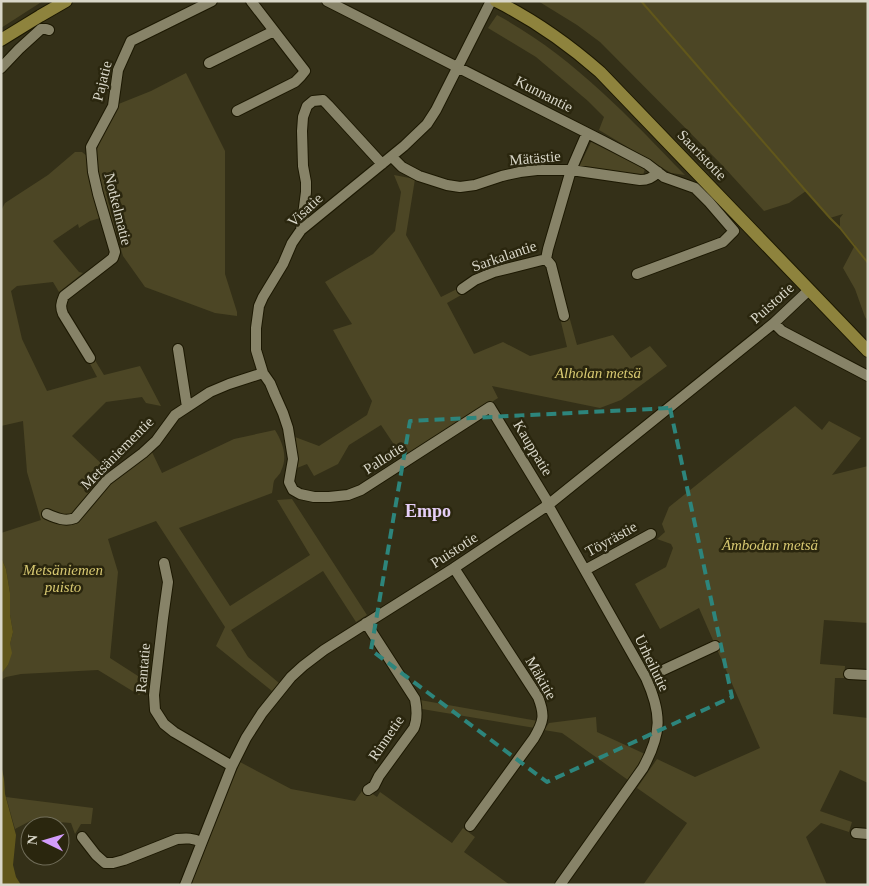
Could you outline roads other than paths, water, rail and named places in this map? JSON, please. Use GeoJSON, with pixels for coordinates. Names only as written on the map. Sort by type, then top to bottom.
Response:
{"type":"FeatureCollection","features":[{"type":"Feature","properties":{"kind":"main road"},"geometry":{"type":"LineString","coordinates":[[1,40],[66,1]]}},
{"type":"Feature","properties":{"kind":"main road","name":"Saaristotie"},"geometry":{"type":"LineString","coordinates":[[496,1],[544,28],[600,72],[868,351]]}},
{"type":"Feature","properties":{"kind":"street","name":"Pajatie"},"geometry":{"type":"LineString","coordinates":[[91,155],[91,147],[113,106],[118,70],[131,40],[212,1]]}},
{"type":"Feature","properties":{"kind":"street"},"geometry":{"type":"LineString","coordinates":[[237,111],[294,82],[304,71],[251,1]]}},
{"type":"Feature","properties":{"kind":"street","name":"Kunnantie"},"geometry":{"type":"LineString","coordinates":[[327,1],[647,164],[664,177],[695,188],[734,231],[723,242],[637,274]]}},
{"type":"Feature","properties":{"kind":"street","name":"Visatie"},"geometry":{"type":"LineString","coordinates":[[289,482],[293,459],[288,428],[276,396],[263,373],[256,350],[255,339],[259,306],[283,264],[292,243],[301,230],[363,181],[415,137],[427,124],[459,68],[491,1]]}},
{"type":"Feature","properties":{"kind":"street"},"geometry":{"type":"LineString","coordinates":[[1,68],[19,48],[41,29],[49,30]]}},
{"type":"Feature","properties":{"kind":"street"},"geometry":{"type":"LineString","coordinates":[[210,63],[274,31]]}},
{"type":"Feature","properties":{"kind":"street"},"geometry":{"type":"LineString","coordinates":[[301,230],[306,192],[303,166],[303,117],[307,106],[313,101],[323,100],[328,104],[382,164]]}},
{"type":"Feature","properties":{"kind":"street","name":"Sarkalantie"},"geometry":{"type":"LineString","coordinates":[[462,289],[475,280],[494,272],[546,259],[571,170],[587,133]]}},
{"type":"Feature","properties":{"kind":"street","name":"Notkelmatie"},"geometry":{"type":"LineString","coordinates":[[90,358],[63,314],[61,303],[64,296],[113,258],[115,252],[98,194],[91,155]]}},
{"type":"Feature","properties":{"kind":"street","name":"Mätästie"},"geometry":{"type":"LineString","coordinates":[[392,156],[402,168],[437,183],[453,186],[476,185],[502,176],[537,170],[571,170],[640,180],[652,178],[658,172]]}},
{"type":"Feature","properties":{"kind":"street"},"geometry":{"type":"LineString","coordinates":[[546,259],[552,265],[564,316]]}},
{"type":"Feature","properties":{"kind":"street","name":"Puistotie"},"geometry":{"type":"LineString","coordinates":[[185,885],[232,766],[246,738],[262,713],[291,677],[324,650],[454,568],[548,505],[774,323],[809,290]]}},
{"type":"Feature","properties":{"kind":"street"},"geometry":{"type":"LineString","coordinates":[[774,323],[782,331],[868,376]]}},
{"type":"Feature","properties":{"kind":"street"},"geometry":{"type":"LineString","coordinates":[[178,349],[187,407]]}},
{"type":"Feature","properties":{"kind":"street","name":"Metsäniementie"},"geometry":{"type":"LineString","coordinates":[[46,514],[69,521],[75,518],[107,480],[156,441],[175,415],[210,392],[263,373]]}},
{"type":"Feature","properties":{"kind":"street","name":"Kauppatie"},"geometry":{"type":"LineString","coordinates":[[490,407],[548,505]]}},
{"type":"Feature","properties":{"kind":"street","name":"Pallotie"},"geometry":{"type":"LineString","coordinates":[[289,482],[293,490],[300,494],[314,497],[348,495],[361,490],[490,407]]}},
{"type":"Feature","properties":{"kind":"street","name":"Urheilutie"},"geometry":{"type":"LineString","coordinates":[[548,505],[646,678],[656,705],[658,719],[657,733],[650,756],[633,783],[560,885]]}},
{"type":"Feature","properties":{"kind":"street","name":"Töyrästie"},"geometry":{"type":"LineString","coordinates":[[585,570],[651,534]]}},
{"type":"Feature","properties":{"kind":"street","name":"Rantatie"},"geometry":{"type":"LineString","coordinates":[[164,563],[168,582],[154,696],[156,710],[164,724],[174,732],[232,766]]}},
{"type":"Feature","properties":{"kind":"street","name":"Mäkitie"},"geometry":{"type":"LineString","coordinates":[[454,568],[538,698],[543,711],[540,729],[470,826]]}},
{"type":"Feature","properties":{"kind":"street","name":"Rinnetie"},"geometry":{"type":"LineString","coordinates":[[366,623],[416,699],[417,708],[417,720],[414,728],[379,776],[374,786],[368,790]]}},
{"type":"Feature","properties":{"kind":"street"},"geometry":{"type":"LineString","coordinates":[[646,678],[715,646]]}},
{"type":"Feature","properties":{"kind":"street"},"geometry":{"type":"LineString","coordinates":[[849,674],[868,675]]}},
{"type":"Feature","properties":{"kind":"street"},"geometry":{"type":"LineString","coordinates":[[856,834],[868,834]]}},
{"type":"Feature","properties":{"kind":"street"},"geometry":{"type":"LineString","coordinates":[[82,838],[105,863],[124,860],[177,839],[193,838],[202,842]]}},
{"type":"Feature","properties":{"kind":"waterway"},"geometry":{"type":"LineString","coordinates":[[641,1],[840,228],[868,263]]}},
{"type":"Feature","properties":{"kind":"district","name":"Empo"},"geometry":{"type":"Point","coordinates":[428,511]}},
{"type":"Feature","properties":{"kind":"park label","name":"Alholan metsä"},"geometry":{"type":"Point","coordinates":[598,373]}},
{"type":"Feature","properties":{"kind":"park label","name":"Ämbodan metsä"},"geometry":{"type":"Point","coordinates":[770,545]}},
{"type":"Feature","properties":{"kind":"park label","name":"Metsäniemen puisto"},"geometry":{"type":"Point","coordinates":[63,578]}}]}
